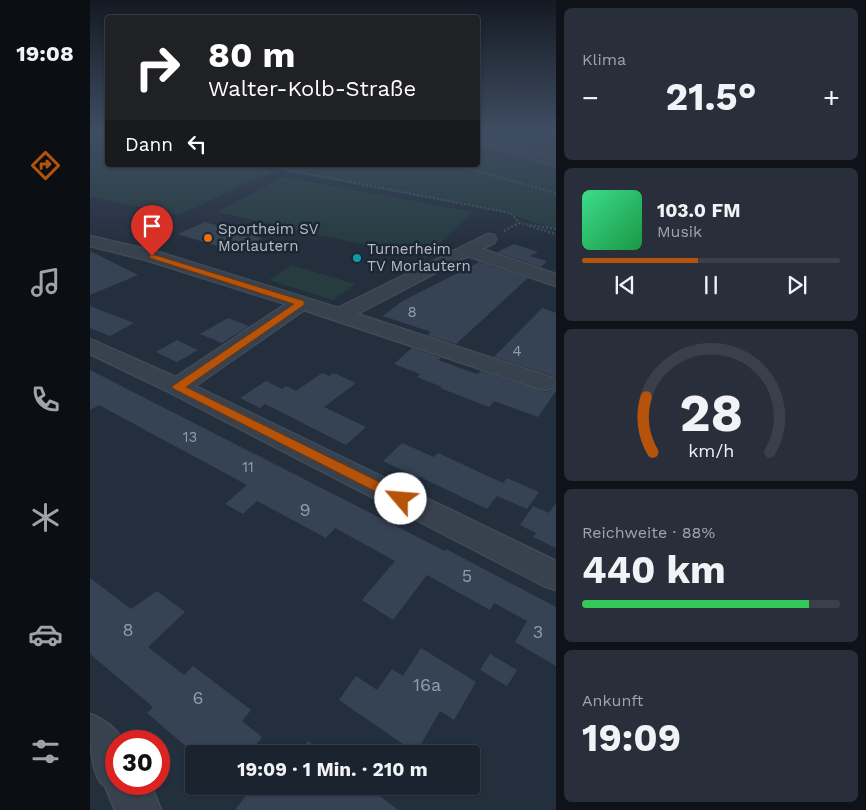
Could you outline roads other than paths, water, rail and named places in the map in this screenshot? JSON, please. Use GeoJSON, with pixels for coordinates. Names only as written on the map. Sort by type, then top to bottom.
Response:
{"type":"FeatureCollection","features":[{"type":"Feature","properties":{"kind":"street"},"geometry":{"type":"LineString","coordinates":[[340,315],[488,239]]}},
{"type":"Feature","properties":{"kind":"street"},"geometry":{"type":"LineString","coordinates":[[90,241],[152,256],[340,315],[546,383]]}},
{"type":"Feature","properties":{"kind":"street"},"geometry":{"type":"LineString","coordinates":[[468,250],[556,280]]}},
{"type":"Feature","properties":{"kind":"street"},"geometry":{"type":"LineString","coordinates":[[178,387],[301,303]]}},
{"type":"Feature","properties":{"kind":"street"},"geometry":{"type":"LineString","coordinates":[[90,346],[178,387],[556,576]]}},
{"type":"Feature","properties":{"kind":"street"},"geometry":{"type":"LineString","coordinates":[[90,735],[105,751]]}},
{"type":"Feature","properties":{"kind":"street"},"geometry":{"type":"LineString","coordinates":[[133,795],[138,810]]}},
{"type":"Feature","properties":{"kind":"place","name":"Sportheim SV Morlautern"},"geometry":{"type":"Point","coordinates":[208,238]}},
{"type":"Feature","properties":{"kind":"place","name":"Turnerheim TV Morlautern"},"geometry":{"type":"Point","coordinates":[357,258]}}]}
